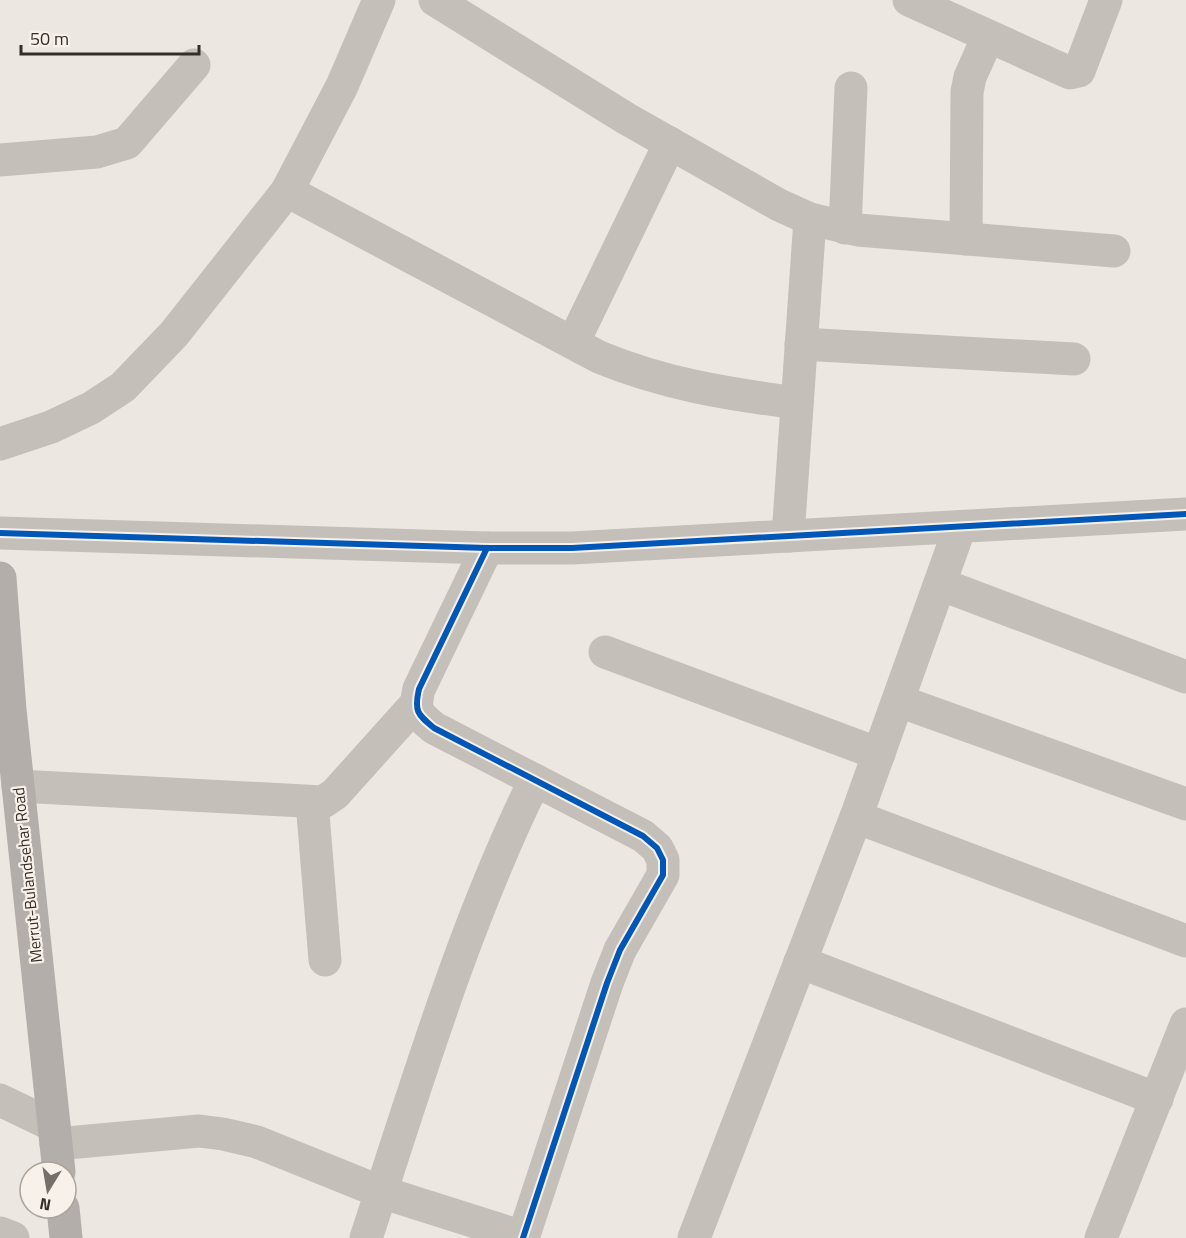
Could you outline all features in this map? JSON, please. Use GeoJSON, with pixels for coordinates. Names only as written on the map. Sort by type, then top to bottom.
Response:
{"type":"FeatureCollection","features":[{"type":"Feature","properties":{"kind":"main road","name":"Merrut-Bulandsehar Road"},"geometry":{"type":"LineString","coordinates":[[0,578],[18,786],[57,1147]]}},
{"type":"Feature","properties":{"kind":"main road"},"geometry":{"type":"LineString","coordinates":[[64,1220],[66,1238]]}},
{"type":"Feature","properties":{"kind":"street"},"geometry":{"type":"LineString","coordinates":[[0,444],[51,427],[91,408],[123,387],[174,334],[287,191],[342,86],[380,0]]}},
{"type":"Feature","properties":{"kind":"street"},"geometry":{"type":"LineString","coordinates":[[435,0],[670,143],[779,206],[810,219],[845,228],[1114,251]]}},
{"type":"Feature","properties":{"kind":"street"},"geometry":{"type":"LineString","coordinates":[[909,0],[1070,73],[1079,71],[1106,0]]}},
{"type":"Feature","properties":{"kind":"street"},"geometry":{"type":"LineString","coordinates":[[966,239],[967,92],[970,77],[988,37]]}},
{"type":"Feature","properties":{"kind":"street"},"geometry":{"type":"LineString","coordinates":[[0,160],[97,152],[127,143],[194,65]]}},
{"type":"Feature","properties":{"kind":"street"},"geometry":{"type":"LineString","coordinates":[[845,228],[851,88]]}},
{"type":"Feature","properties":{"kind":"street"},"geometry":{"type":"LineString","coordinates":[[573,343],[670,143]]}},
{"type":"Feature","properties":{"kind":"street"},"geometry":{"type":"LineString","coordinates":[[287,191],[573,343],[631,370],[709,392],[797,403]]}},
{"type":"Feature","properties":{"kind":"street"},"geometry":{"type":"LineString","coordinates":[[788,537],[810,219]]}},
{"type":"Feature","properties":{"kind":"street"},"geometry":{"type":"LineString","coordinates":[[801,344],[1074,359]]}},
{"type":"Feature","properties":{"kind":"street"},"geometry":{"type":"LineString","coordinates":[[0,533],[486,548],[610,547],[1186,514]]}},
{"type":"Feature","properties":{"kind":"street"},"geometry":{"type":"LineString","coordinates":[[694,1238],[856,817],[960,527]]}},
{"type":"Feature","properties":{"kind":"street"},"geometry":{"type":"LineString","coordinates":[[18,786],[312,802],[329,800],[415,705],[419,689],[486,548]]}},
{"type":"Feature","properties":{"kind":"street"},"geometry":{"type":"LineString","coordinates":[[940,584],[1186,677]]}},
{"type":"Feature","properties":{"kind":"street"},"geometry":{"type":"LineString","coordinates":[[605,652],[879,754]]}},
{"type":"Feature","properties":{"kind":"street"},"geometry":{"type":"LineString","coordinates":[[899,701],[1186,804]]}},
{"type":"Feature","properties":{"kind":"street"},"geometry":{"type":"LineString","coordinates":[[0,1100],[57,1147],[199,1131],[224,1134],[257,1142],[381,1192],[523,1238],[607,983],[620,950],[663,875],[663,860],[657,848],[643,836],[434,728],[421,717],[415,705]]}},
{"type":"Feature","properties":{"kind":"street"},"geometry":{"type":"LineString","coordinates":[[366,1238],[481,899],[501,849],[535,780]]}},
{"type":"Feature","properties":{"kind":"street"},"geometry":{"type":"LineString","coordinates":[[312,802],[325,960]]}},
{"type":"Feature","properties":{"kind":"street"},"geometry":{"type":"LineString","coordinates":[[856,817],[1186,941]]}},
{"type":"Feature","properties":{"kind":"street"},"geometry":{"type":"LineString","coordinates":[[800,962],[1157,1099]]}},
{"type":"Feature","properties":{"kind":"street"},"geometry":{"type":"LineString","coordinates":[[1101,1238],[1186,1024]]}},
{"type":"Feature","properties":{"kind":"street"},"geometry":{"type":"LineString","coordinates":[[0,1233],[13,1238]]}},
{"type":"Feature","properties":{"kind":"cycle path"},"geometry":{"type":"LineString","coordinates":[[0,533],[487,548],[572,548],[1186,514]]}},
{"type":"Feature","properties":{"kind":"cycle path"},"geometry":{"type":"LineString","coordinates":[[487,548],[419,689],[418,712],[434,728],[643,836],[657,848],[663,860],[663,875],[620,950],[607,983],[523,1238]]}}]}
